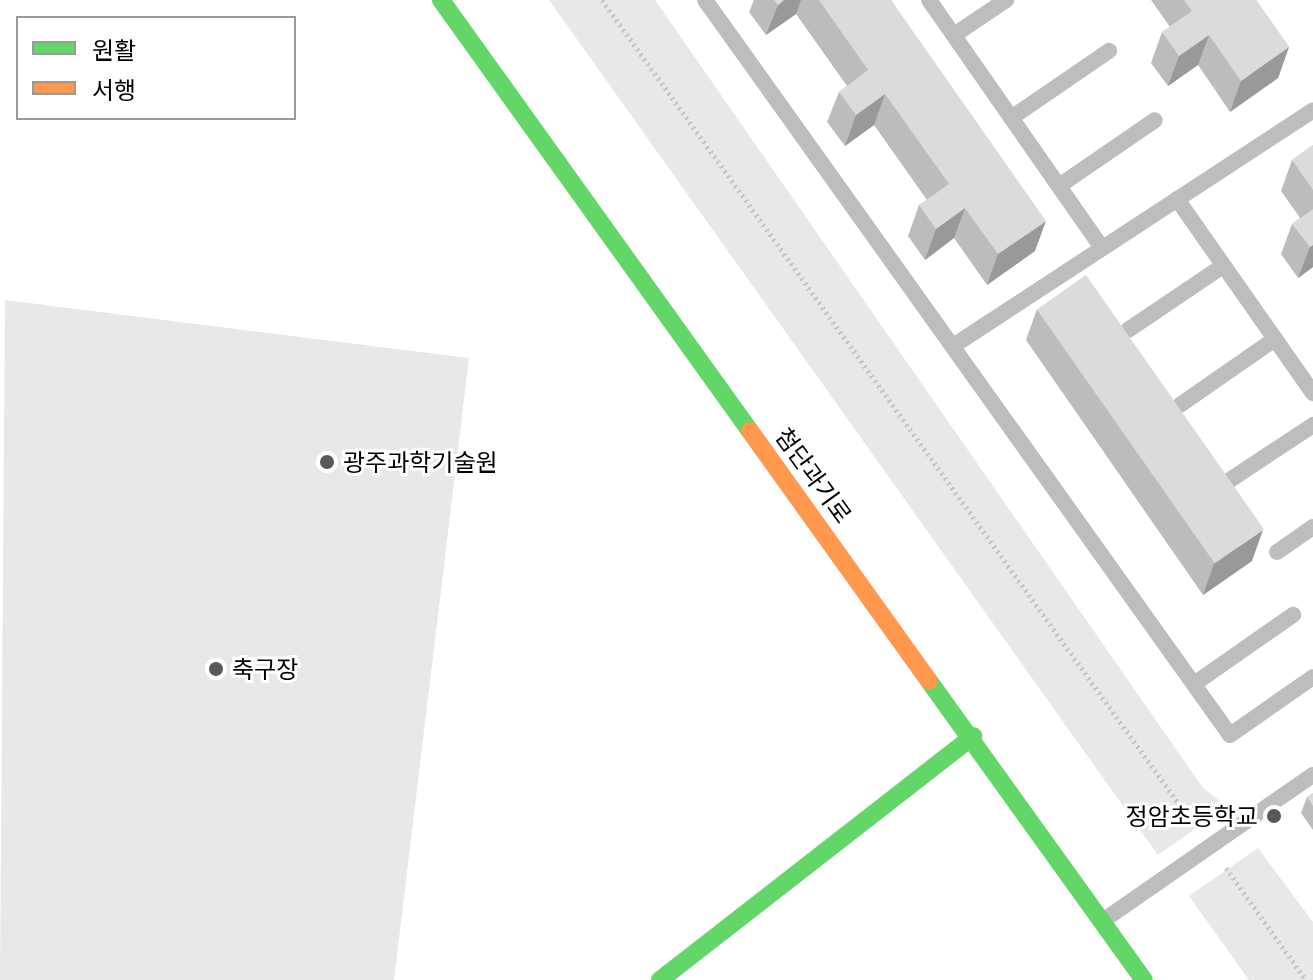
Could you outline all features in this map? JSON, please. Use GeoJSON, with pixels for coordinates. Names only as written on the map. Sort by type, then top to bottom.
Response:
{"type":"FeatureCollection","features":[{"type":"Feature","properties":{"kind":"main road","name":"첨단과기로"},"geometry":{"type":"LineString","coordinates":[[441,0],[973,736],[1144,980]]}},
{"type":"Feature","properties":{"kind":"main road"},"geometry":{"type":"LineString","coordinates":[[660,980],[973,736]]}},
{"type":"Feature","properties":{"kind":"lane"},"geometry":{"type":"LineString","coordinates":[[705,0],[1230,735],[1313,677]]}},
{"type":"Feature","properties":{"kind":"lane"},"geometry":{"type":"LineString","coordinates":[[929,0],[1102,248]]}},
{"type":"Feature","properties":{"kind":"lane"},"geometry":{"type":"LineString","coordinates":[[954,35],[1006,0]]}},
{"type":"Feature","properties":{"kind":"lane"},"geometry":{"type":"LineString","coordinates":[[1011,118],[1109,51]]}},
{"type":"Feature","properties":{"kind":"lane"},"geometry":{"type":"LineString","coordinates":[[953,346],[1313,110]]}},
{"type":"Feature","properties":{"kind":"lane"},"geometry":{"type":"LineString","coordinates":[[1059,186],[1155,120]]}},
{"type":"Feature","properties":{"kind":"lane"},"geometry":{"type":"LineString","coordinates":[[1177,199],[1313,393]]}},
{"type":"Feature","properties":{"kind":"lane"},"geometry":{"type":"LineString","coordinates":[[1128,330],[1223,266]]}},
{"type":"Feature","properties":{"kind":"lane"},"geometry":{"type":"LineString","coordinates":[[1180,405],[1275,339]]}},
{"type":"Feature","properties":{"kind":"lane"},"geometry":{"type":"LineString","coordinates":[[1230,480],[1313,425]]}},
{"type":"Feature","properties":{"kind":"lane"},"geometry":{"type":"LineString","coordinates":[[1277,552],[1313,527]]}},
{"type":"Feature","properties":{"kind":"lane"},"geometry":{"type":"LineString","coordinates":[[1194,684],[1293,615]]}},
{"type":"Feature","properties":{"kind":"lane"},"geometry":{"type":"LineString","coordinates":[[1103,921],[1313,775]]}},
{"type":"Feature","properties":{"kind":"path"},"geometry":{"type":"LineString","coordinates":[[602,0],[1306,980]]}},
{"type":"Feature","properties":{"kind":"shaded area"},"geometry":{"type":"Polygon","coordinates":[[[549,0],[655,0],[1203,788],[1227,806],[1158,855],[549,0]]]}},
{"type":"Feature","properties":{"kind":"shaded area","name":"축구장"},"geometry":{"type":"Polygon","coordinates":[[[5,300],[469,358],[394,980],[0,980],[5,300]]]}},
{"type":"Feature","properties":{"kind":"shaded area"},"geometry":{"type":"Polygon","coordinates":[[[1258,848],[1313,922],[1313,980],[1249,980],[1189,896],[1258,848]]]}},
{"type":"Feature","properties":{"kind":"building"},"geometry":{"type":"Polygon","coordinates":[[[819,0],[891,0],[1046,221],[998,254],[965,208],[936,229],[919,205],[949,184],[885,94],[856,115],[839,92],[868,70],[819,0]]]}},
{"type":"Feature","properties":{"kind":"building"},"geometry":{"type":"Polygon","coordinates":[[[1184,0],[1256,0],[1289,47],[1241,81],[1209,35],[1179,56],[1162,32],[1192,11],[1184,0]]]}},
{"type":"Feature","properties":{"kind":"building"},"geometry":{"type":"Polygon","coordinates":[[[1313,145],[1313,190],[1292,160],[1313,145]]]}},
{"type":"Feature","properties":{"kind":"building"},"geometry":{"type":"Polygon","coordinates":[[[1313,209],[1313,245],[1310,247],[1292,224],[1313,209]]]}},
{"type":"Feature","properties":{"kind":"building"},"geometry":{"type":"Polygon","coordinates":[[[1086,275],[1264,529],[1215,563],[1037,309],[1086,275]]]}},
{"type":"Feature","properties":{"kind":"traffic: fast"},"geometry":{"type":"LineString","coordinates":[[441,0],[750,431]]}},
{"type":"Feature","properties":{"kind":"traffic: fast"},"geometry":{"type":"LineString","coordinates":[[929,681],[1144,980]]}},
{"type":"Feature","properties":{"kind":"traffic: fast"},"geometry":{"type":"LineString","coordinates":[[660,980],[973,736]]}},
{"type":"Feature","properties":{"kind":"traffic: slow"},"geometry":{"type":"LineString","coordinates":[[750,431],[929,681]]}},
{"type":"Feature","properties":{"kind":"place","name":"광주과학기술원"},"geometry":{"type":"Point","coordinates":[327,462]}},
{"type":"Feature","properties":{"kind":"place","name":"축구장"},"geometry":{"type":"Point","coordinates":[216,669]}},
{"type":"Feature","properties":{"kind":"place","name":"정암초등학교"},"geometry":{"type":"Point","coordinates":[1274,816]}}]}
